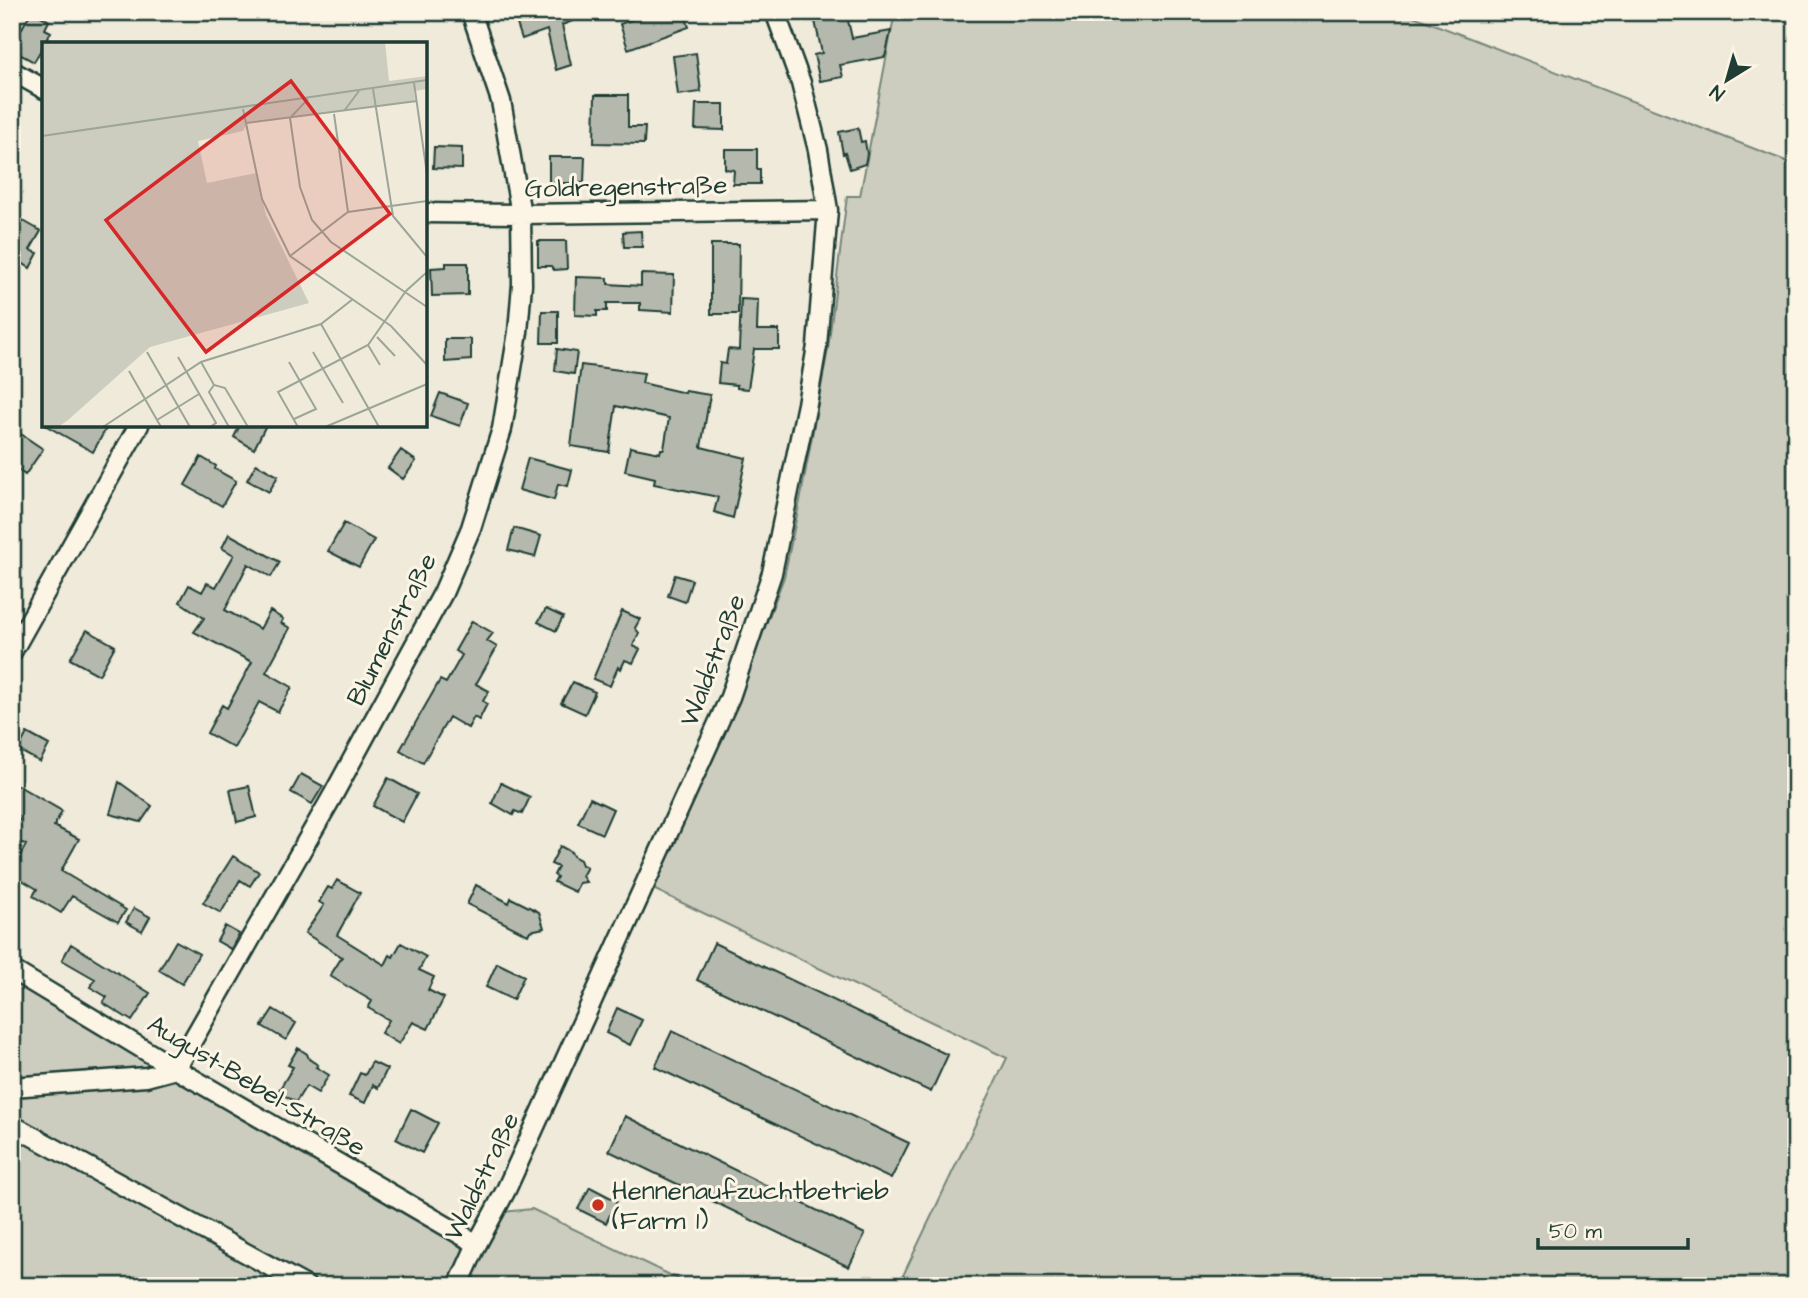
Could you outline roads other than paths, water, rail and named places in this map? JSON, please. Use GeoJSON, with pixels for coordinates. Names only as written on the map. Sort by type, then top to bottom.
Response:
{"type":"FeatureCollection","features":[{"type":"Feature","properties":{"kind":"street","name":"Blumenstraße"},"geometry":{"type":"LineString","coordinates":[[176,1069],[332,797],[443,593],[471,528],[502,429],[518,332],[522,285],[521,214],[501,101],[471,12]]}},
{"type":"Feature","properties":{"kind":"street","name":"Waldstraße"},"geometry":{"type":"LineString","coordinates":[[458,1286],[506,1191],[730,697],[772,573],[817,346],[828,210],[818,150],[801,83],[775,12]]}},
{"type":"Feature","properties":{"kind":"street"},"geometry":{"type":"LineString","coordinates":[[12,71],[42,88]]}},
{"type":"Feature","properties":{"kind":"street","name":"Goldregenstraße"},"geometry":{"type":"LineString","coordinates":[[427,213],[828,210]]}},
{"type":"Feature","properties":{"kind":"street"},"geometry":{"type":"LineString","coordinates":[[12,652],[138,427]]}},
{"type":"Feature","properties":{"kind":"street","name":"August-Bebel-Straße"},"geometry":{"type":"LineString","coordinates":[[12,970],[477,1244]]}},
{"type":"Feature","properties":{"kind":"street"},"geometry":{"type":"LineString","coordinates":[[12,1087],[146,1077],[176,1069]]}},
{"type":"Feature","properties":{"kind":"street"},"geometry":{"type":"LineString","coordinates":[[12,1125],[306,1286]]}},
{"type":"Feature","properties":{"kind":"place","name":"Hennenaufzuchtbetrieb (Farm 1)"},"geometry":{"type":"Point","coordinates":[598,1205]}}]}
